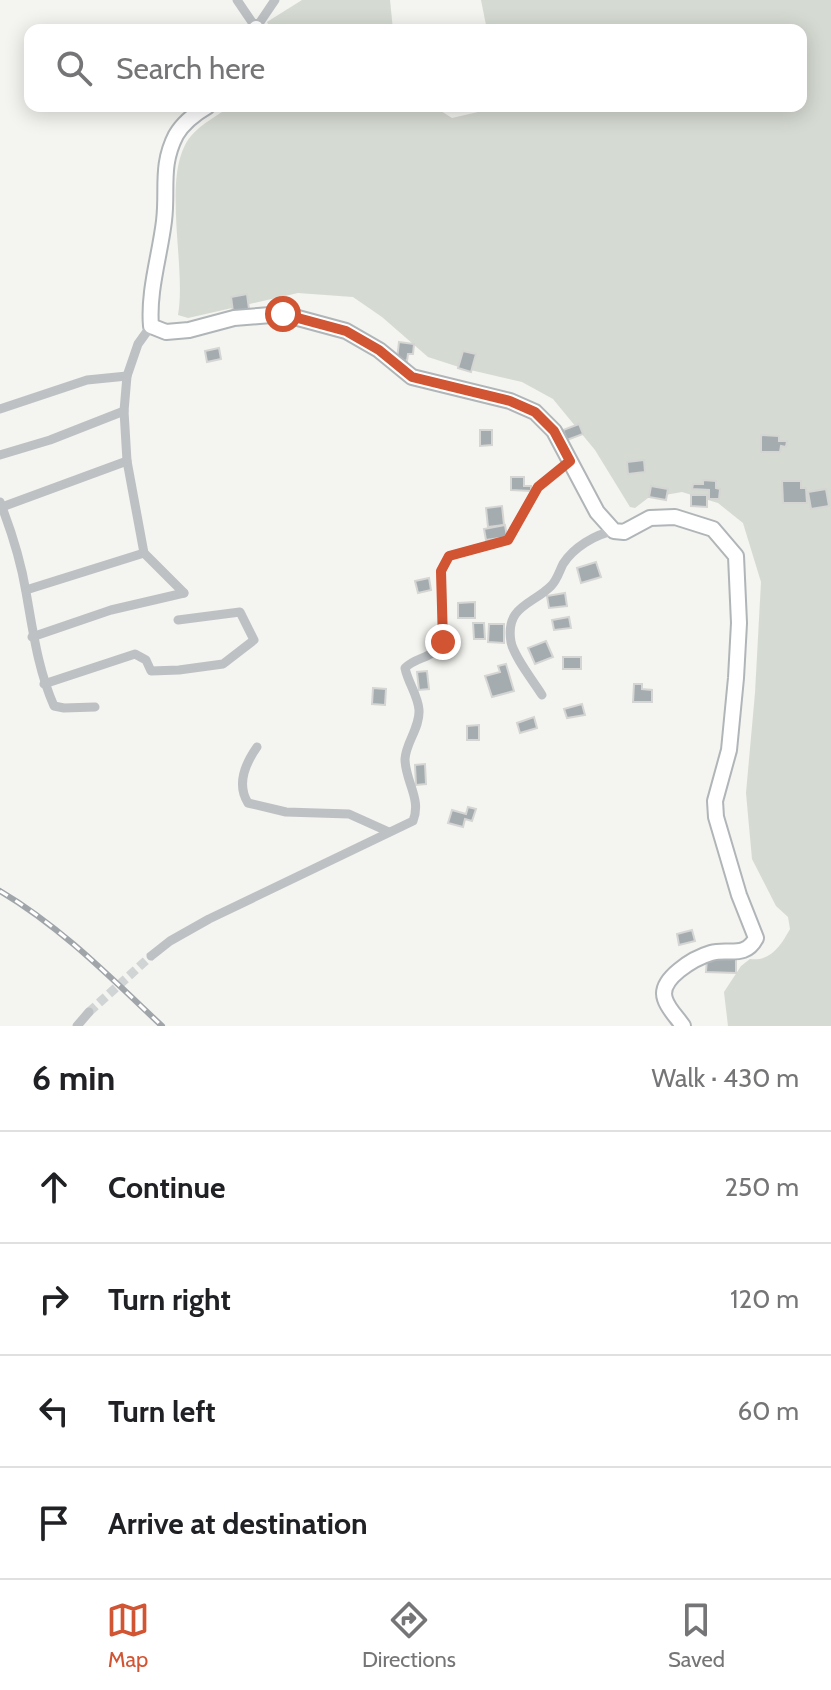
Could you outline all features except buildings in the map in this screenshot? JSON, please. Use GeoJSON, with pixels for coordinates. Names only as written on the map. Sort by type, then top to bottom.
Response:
{"type":"FeatureCollection","features":[{"type":"Feature","properties":{"kind":"street"},"geometry":{"type":"LineString","coordinates":[[237,0],[253,24]]}},
{"type":"Feature","properties":{"kind":"street"},"geometry":{"type":"LineString","coordinates":[[259,24],[275,0]]}},
{"type":"Feature","properties":{"kind":"street"},"geometry":{"type":"LineString","coordinates":[[32,637],[111,610],[184,593],[144,553],[127,461],[124,411],[127,376],[138,344],[151,326],[150,314],[165,219],[167,159],[178,132],[199,112]]}},
{"type":"Feature","properties":{"kind":"street"},"geometry":{"type":"LineString","coordinates":[[151,326],[166,332],[189,330],[234,318],[283,314],[346,331],[379,350],[412,377],[510,401],[535,412],[554,431],[597,512],[614,531]]}},
{"type":"Feature","properties":{"kind":"street"},"geometry":{"type":"LineString","coordinates":[[0,409],[87,380],[127,376]]}},
{"type":"Feature","properties":{"kind":"street"},"geometry":{"type":"LineString","coordinates":[[0,455],[50,440],[124,411]]}},
{"type":"Feature","properties":{"kind":"street"},"geometry":{"type":"LineString","coordinates":[[95,707],[54,706],[44,684],[32,637],[26,590],[1,505],[127,461]]}},
{"type":"Feature","properties":{"kind":"street"},"geometry":{"type":"LineString","coordinates":[[151,956],[170,941],[209,919],[413,821],[417,812],[405,762],[419,719],[419,707],[405,668],[438,652],[443,642],[441,571],[445,561],[449,556],[508,540],[538,487],[570,461]]}},
{"type":"Feature","properties":{"kind":"street"},"geometry":{"type":"LineString","coordinates":[[542,695],[511,643],[512,621],[522,604],[554,583],[573,553],[585,543],[606,533],[624,532],[650,518],[675,517],[713,529],[736,556],[739,623],[736,678],[729,750],[715,801],[716,817],[739,895],[756,938],[742,952],[709,953],[668,980],[664,999],[683,1026]]}},
{"type":"Feature","properties":{"kind":"street"},"geometry":{"type":"LineString","coordinates":[[26,590],[144,553]]}},
{"type":"Feature","properties":{"kind":"street"},"geometry":{"type":"LineString","coordinates":[[44,684],[135,654],[146,660],[151,671],[223,664],[254,640],[240,612],[178,620]]}},
{"type":"Feature","properties":{"kind":"street"},"geometry":{"type":"LineString","coordinates":[[257,747],[243,773],[244,797],[248,803],[286,812],[349,814],[389,832]]}},
{"type":"Feature","properties":{"kind":"street"},"geometry":{"type":"LineString","coordinates":[[77,1026],[89,1012]]}},
{"type":"Feature","properties":{"kind":"shaded area"},"geometry":{"type":"Polygon","coordinates":[[[302,0],[390,0],[392,24],[268,24],[302,0]]]}},
{"type":"Feature","properties":{"kind":"shaded area"},"geometry":{"type":"Polygon","coordinates":[[[481,0],[831,0],[831,1026],[728,1026],[724,992],[741,966],[750,959],[770,955],[790,929],[788,917],[776,906],[752,859],[746,793],[761,582],[743,523],[718,503],[682,492],[648,498],[635,508],[630,507],[595,450],[553,399],[522,382],[428,357],[382,317],[353,297],[298,293],[188,318],[178,315],[177,173],[182,152],[191,136],[222,112],[442,112],[452,118],[478,112],[807,112],[807,24],[486,24],[481,0]]]}},
{"type":"Feature","properties":{"kind":"tunnel"},"geometry":{"type":"LineString","coordinates":[[89,1012],[151,956]]}},
{"type":"Feature","properties":{"kind":"railway"},"geometry":{"type":"LineString","coordinates":[[0,891],[44,920],[162,1026]]}},
{"type":"Feature","properties":{"kind":"route"},"geometry":{"type":"LineString","coordinates":[[283,314],[346,331],[379,350],[412,377],[510,401],[535,412],[554,431],[570,461],[538,487],[508,540],[449,556],[445,561],[441,571],[443,642]]}}]}
